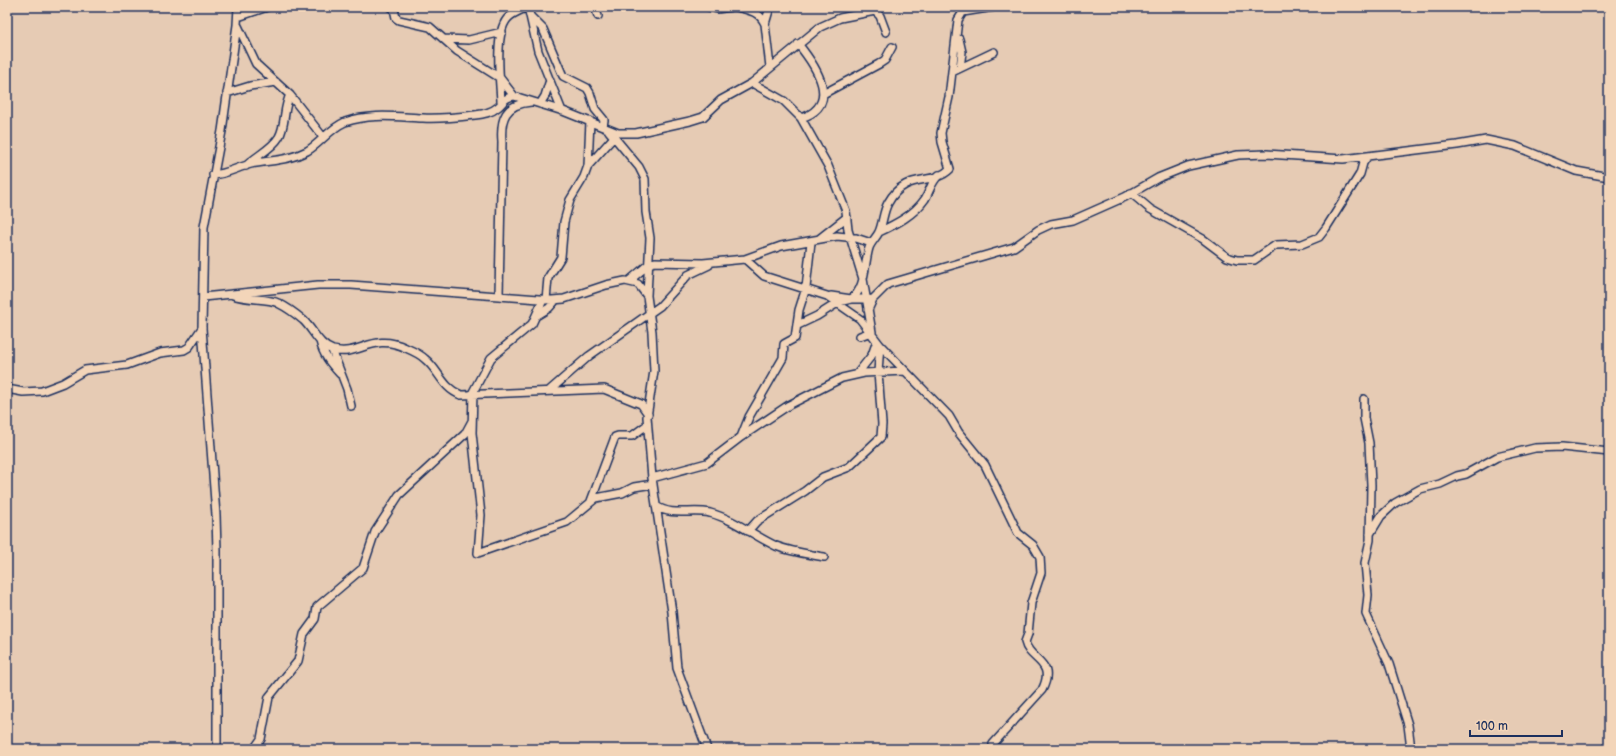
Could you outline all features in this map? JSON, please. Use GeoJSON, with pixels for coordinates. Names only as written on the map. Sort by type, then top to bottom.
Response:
{"type":"FeatureCollection","features":[{"type":"Feature","properties":{"kind":"street"},"geometry":{"type":"LineString","coordinates":[[216,749],[216,515],[202,328],[204,227],[227,93],[238,21],[238,7]]}},
{"type":"Feature","properties":{"kind":"street"},"geometry":{"type":"LineString","coordinates":[[238,21],[267,7]]}},
{"type":"Feature","properties":{"kind":"street"},"geometry":{"type":"LineString","coordinates":[[391,7],[394,9],[396,18]]}},
{"type":"Feature","properties":{"kind":"street"},"geometry":{"type":"LineString","coordinates":[[396,18],[401,7]]}},
{"type":"Feature","properties":{"kind":"street"},"geometry":{"type":"LineString","coordinates":[[501,102],[500,78],[502,32],[506,20],[511,15],[528,7],[534,38],[549,83],[562,111]]}},
{"type":"Feature","properties":{"kind":"street"},"geometry":{"type":"LineString","coordinates":[[595,7],[598,16]]}},
{"type":"Feature","properties":{"kind":"street"},"geometry":{"type":"LineString","coordinates":[[709,7],[717,9],[731,7]]}},
{"type":"Feature","properties":{"kind":"street"},"geometry":{"type":"LineString","coordinates":[[736,7],[754,11],[762,18],[765,24],[770,67]]}},
{"type":"Feature","properties":{"kind":"street"},"geometry":{"type":"LineString","coordinates":[[765,24],[770,7]]}},
{"type":"Feature","properties":{"kind":"street"},"geometry":{"type":"LineString","coordinates":[[879,232],[906,218],[925,198],[932,183],[941,174],[950,169],[942,142],[941,133],[947,110],[958,20],[963,12],[994,7]]}},
{"type":"Feature","properties":{"kind":"street"},"geometry":{"type":"LineString","coordinates":[[213,175],[228,173],[246,166],[291,158],[309,150],[336,127],[355,119],[379,116],[438,118],[473,115],[490,112],[498,107],[501,102],[514,96],[562,111],[618,133],[636,133],[699,119],[721,100],[752,83],[816,30],[833,21],[865,12],[877,12],[886,32]]}},
{"type":"Feature","properties":{"kind":"street"},"geometry":{"type":"LineString","coordinates":[[530,16],[543,29],[563,76],[568,80],[582,85],[590,93],[595,109],[604,120],[606,129],[639,167],[644,176],[646,212],[650,232],[647,296],[650,312],[654,370],[648,414],[652,481],[672,612],[677,668],[706,749]]}},
{"type":"Feature","properties":{"kind":"street"},"geometry":{"type":"LineString","coordinates":[[396,18],[430,28],[457,51],[500,78],[514,96]]}},
{"type":"Feature","properties":{"kind":"street"},"geometry":{"type":"LineString","coordinates":[[238,21],[256,64],[290,95],[323,137]]}},
{"type":"Feature","properties":{"kind":"street"},"geometry":{"type":"LineString","coordinates":[[444,39],[470,40],[502,32]]}},
{"type":"Feature","properties":{"kind":"street"},"geometry":{"type":"LineString","coordinates":[[957,35],[962,52],[960,68]]}},
{"type":"Feature","properties":{"kind":"street"},"geometry":{"type":"LineString","coordinates":[[798,44],[817,71],[823,94],[822,105],[816,112],[801,118]]}},
{"type":"Feature","properties":{"kind":"street"},"geometry":{"type":"LineString","coordinates":[[823,94],[885,60],[892,47]]}},
{"type":"Feature","properties":{"kind":"street"},"geometry":{"type":"LineString","coordinates":[[952,72],[994,52]]}},
{"type":"Feature","properties":{"kind":"street"},"geometry":{"type":"LineString","coordinates":[[227,93],[250,86],[276,82]]}},
{"type":"Feature","properties":{"kind":"street"},"geometry":{"type":"LineString","coordinates":[[499,295],[501,128],[503,118],[510,109],[523,102],[537,103],[545,96],[549,83]]}},
{"type":"Feature","properties":{"kind":"street"},"geometry":{"type":"LineString","coordinates":[[748,531],[757,521],[805,491],[823,477],[849,467],[879,440],[882,435],[875,338],[868,310],[870,299],[847,228],[845,206],[828,166],[801,118],[784,101],[752,83]]}},
{"type":"Feature","properties":{"kind":"street"},"geometry":{"type":"LineString","coordinates":[[246,166],[276,142],[280,136],[287,102],[290,95]]}},
{"type":"Feature","properties":{"kind":"street"},"geometry":{"type":"LineString","coordinates":[[590,121],[588,166],[584,177],[570,200],[564,222],[561,257],[548,278],[544,300],[531,325],[492,358],[473,394],[472,421],[481,515],[478,553],[567,522],[577,515],[590,501],[596,498],[622,493],[634,487],[707,463],[741,437],[789,405],[842,378],[857,374],[904,371]]}},
{"type":"Feature","properties":{"kind":"street"},"geometry":{"type":"LineString","coordinates":[[588,166],[614,138]]}},
{"type":"Feature","properties":{"kind":"street"},"geometry":{"type":"LineString","coordinates":[[827,296],[851,299],[870,299],[888,284],[1014,247],[1051,224],[1073,220],[1131,193],[1158,178],[1188,166],[1238,155],[1267,154],[1338,160],[1486,140],[1515,146],[1576,171],[1609,177]]}},
{"type":"Feature","properties":{"kind":"street"},"geometry":{"type":"LineString","coordinates":[[1131,193],[1150,209],[1203,239],[1227,257],[1237,260],[1252,261],[1276,245],[1298,245],[1319,237],[1360,174],[1363,163],[1367,157]]}},
{"type":"Feature","properties":{"kind":"street"},"geometry":{"type":"LineString","coordinates":[[798,325],[817,316],[839,302],[854,297],[863,279],[872,243],[879,232],[885,209],[896,190],[915,180],[941,174]]}},
{"type":"Feature","properties":{"kind":"street"},"geometry":{"type":"LineString","coordinates":[[629,281],[649,264],[665,261],[699,263],[745,259],[781,246],[811,244],[847,217]]}},
{"type":"Feature","properties":{"kind":"street"},"geometry":{"type":"LineString","coordinates":[[819,239],[837,236],[850,237],[872,243]]}},
{"type":"Feature","properties":{"kind":"street"},"geometry":{"type":"LineString","coordinates":[[741,437],[749,417],[784,358],[784,344],[795,338],[806,288],[811,244]]}},
{"type":"Feature","properties":{"kind":"street"},"geometry":{"type":"LineString","coordinates":[[745,259],[764,276],[806,288],[827,296],[839,302],[860,319],[904,371],[949,416],[985,464],[1018,533],[1033,546],[1040,557],[1041,573],[1031,603],[1028,634],[1025,642],[1029,650],[1043,663],[1046,674],[1045,685],[993,744]]}},
{"type":"Feature","properties":{"kind":"street"},"geometry":{"type":"LineString","coordinates":[[550,390],[589,356],[665,302],[688,275],[714,262]]}},
{"type":"Feature","properties":{"kind":"street"},"geometry":{"type":"LineString","coordinates":[[203,297],[318,285],[350,284],[556,300],[611,283],[629,281],[638,284],[647,296]]}},
{"type":"Feature","properties":{"kind":"street"},"geometry":{"type":"LineString","coordinates":[[230,294],[247,300],[278,302],[303,320],[320,341],[332,350],[351,406]]}},
{"type":"Feature","properties":{"kind":"street"},"geometry":{"type":"LineString","coordinates":[[536,316],[549,308],[556,300]]}},
{"type":"Feature","properties":{"kind":"street"},"geometry":{"type":"LineString","coordinates":[[7,389],[23,392],[42,391],[85,370],[127,365],[160,353],[184,350],[189,347],[202,328]]}},
{"type":"Feature","properties":{"kind":"street"},"geometry":{"type":"LineString","coordinates":[[860,336],[875,338]]}},
{"type":"Feature","properties":{"kind":"street"},"geometry":{"type":"LineString","coordinates":[[857,374],[872,355],[875,338]]}},
{"type":"Feature","properties":{"kind":"street"},"geometry":{"type":"LineString","coordinates":[[320,341],[322,350],[329,362],[342,376]]}},
{"type":"Feature","properties":{"kind":"street"},"geometry":{"type":"LineString","coordinates":[[332,350],[355,350],[377,342],[399,345],[426,359],[450,390],[461,395],[550,390],[606,389],[641,404],[648,414]]}},
{"type":"Feature","properties":{"kind":"street"},"geometry":{"type":"LineString","coordinates":[[1364,399],[1364,418],[1370,462],[1370,534],[1365,563],[1368,595],[1366,614],[1389,664],[1408,725],[1411,749]]}},
{"type":"Feature","properties":{"kind":"street"},"geometry":{"type":"LineString","coordinates":[[254,749],[261,739],[269,697],[298,661],[304,634],[315,619],[317,607],[361,571],[375,532],[397,498],[465,434],[472,421]]}},
{"type":"Feature","properties":{"kind":"street"},"geometry":{"type":"LineString","coordinates":[[590,501],[615,437],[632,436],[648,425]]}},
{"type":"Feature","properties":{"kind":"street"},"geometry":{"type":"LineString","coordinates":[[1370,534],[1385,511],[1395,503],[1420,490],[1456,476],[1466,474],[1497,457],[1536,448],[1562,447],[1609,452]]}},
{"type":"Feature","properties":{"kind":"street"},"geometry":{"type":"LineString","coordinates":[[656,506],[666,511],[709,513],[722,516],[780,547],[824,557]]}}]}
